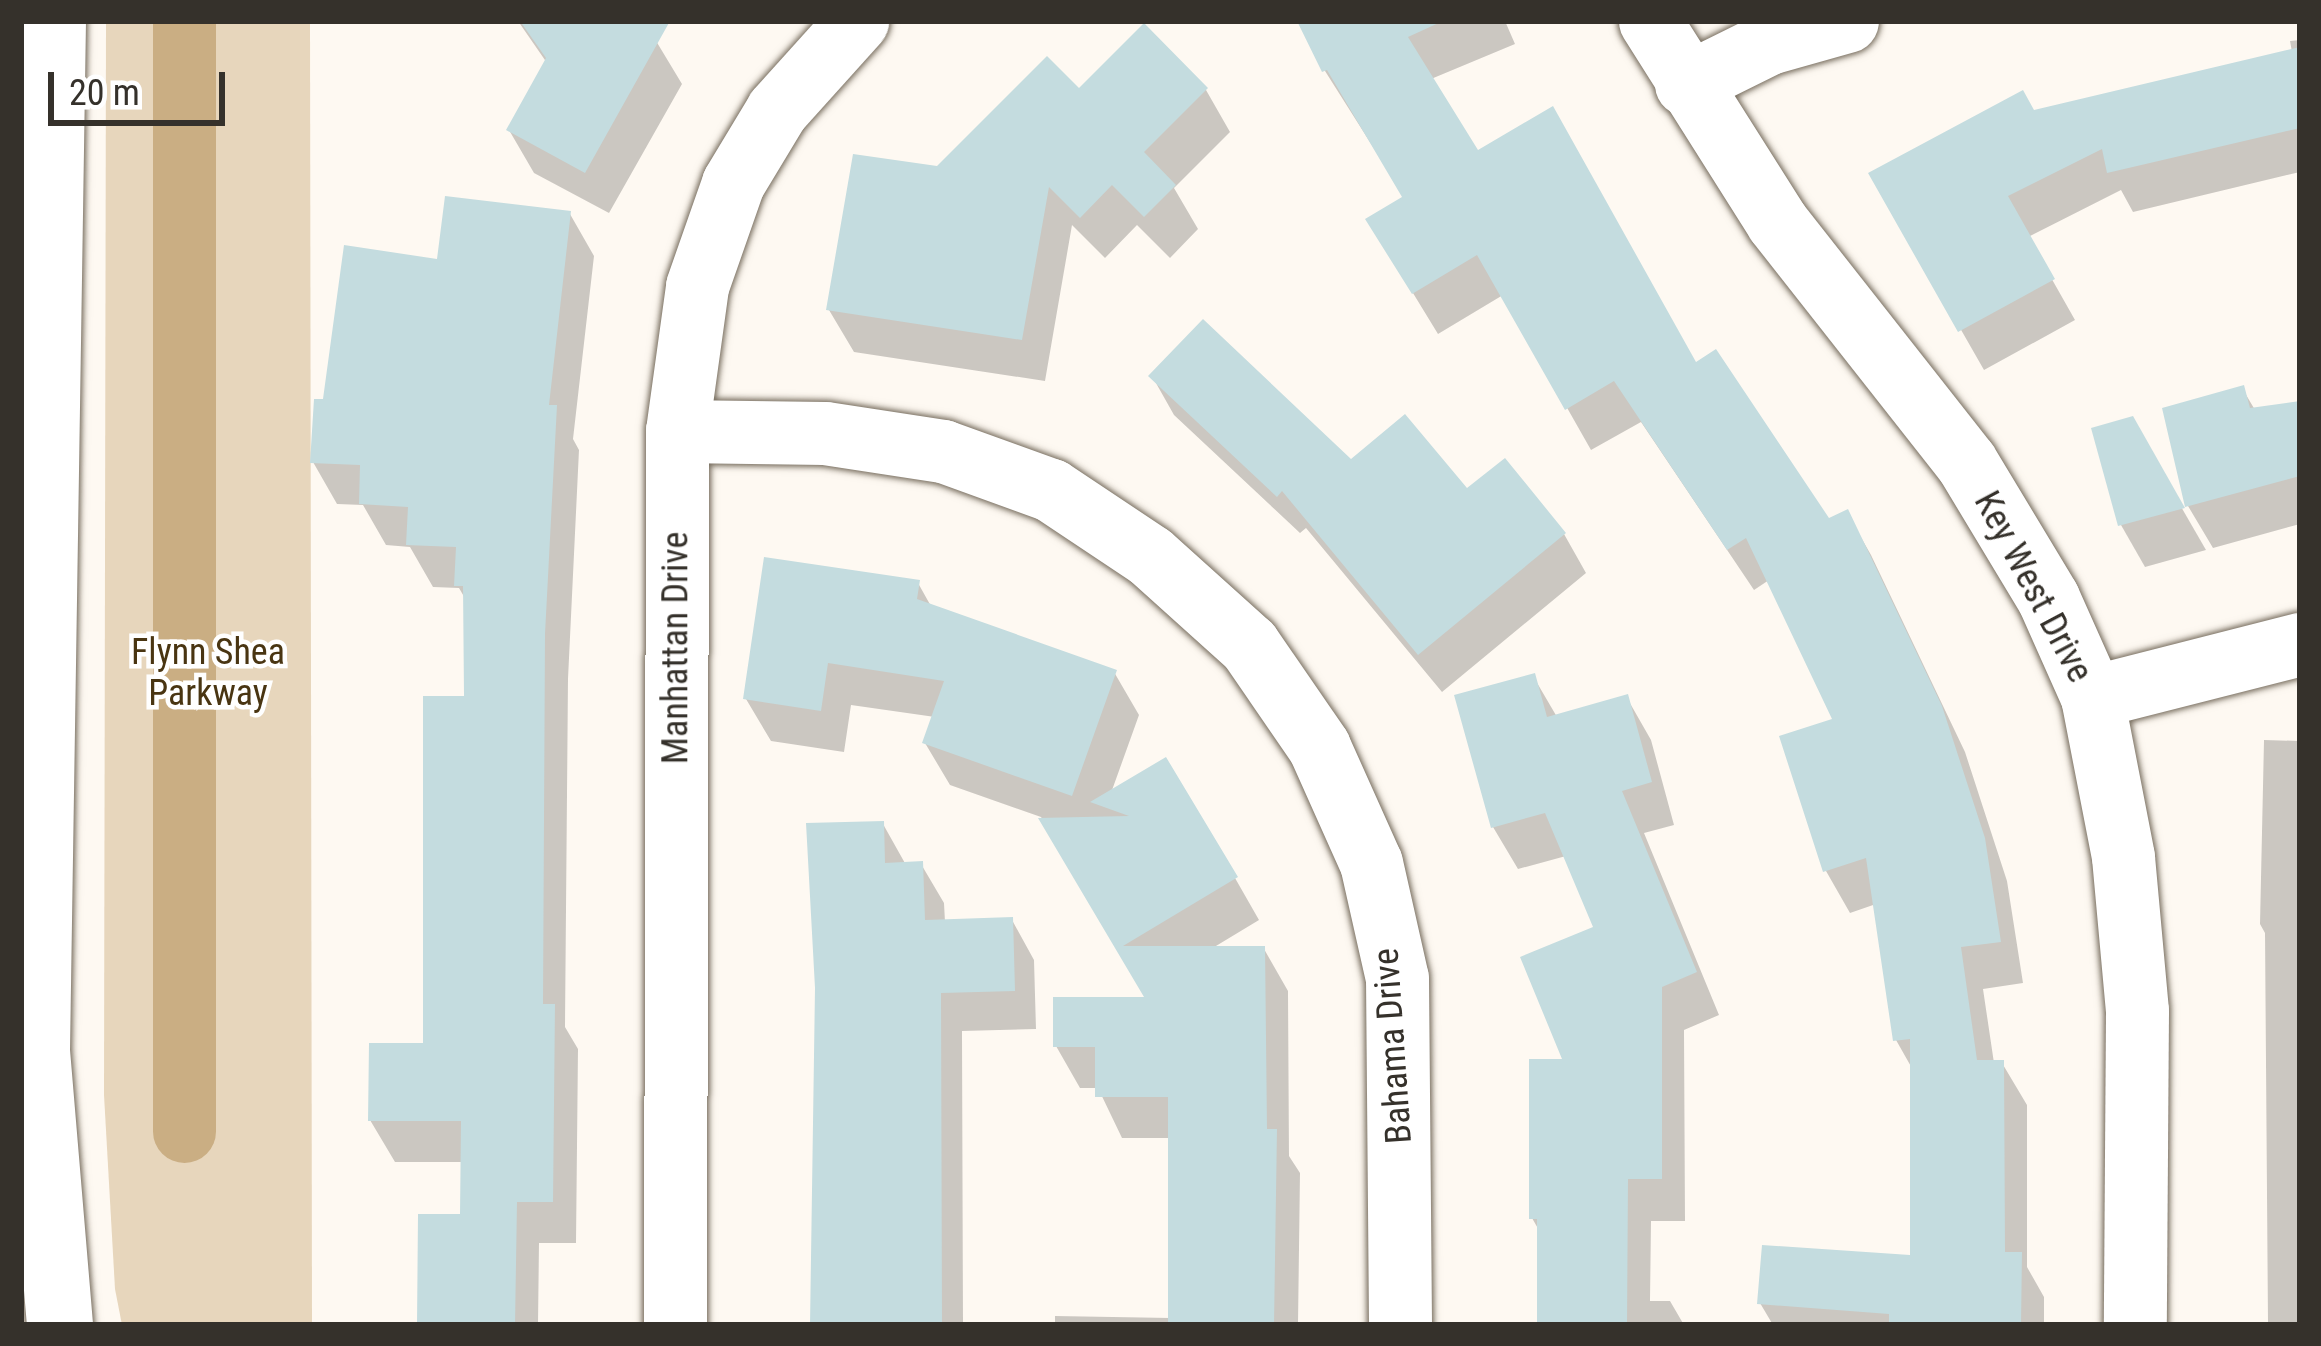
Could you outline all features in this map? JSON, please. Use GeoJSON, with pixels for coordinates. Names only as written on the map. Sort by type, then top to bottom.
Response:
{"type":"FeatureCollection","features":[{"type":"Feature","properties":{"kind":"street"},"geometry":{"type":"LineString","coordinates":[[53,21],[37,1051],[60,1325]]}},
{"type":"Feature","properties":{"kind":"street","name":"Key West Drive"},"geometry":{"type":"LineString","coordinates":[[1651,21],[1686,84],[1777,222],[1966,462],[2048,598],[2092,697],[2122,857],[2137,1011],[2135,1325]]}},
{"type":"Feature","properties":{"kind":"street"},"geometry":{"type":"LineString","coordinates":[[1686,84],[1769,43],[1847,21]]}},
{"type":"Feature","properties":{"kind":"street","name":"Manhattan Drive"},"geometry":{"type":"LineString","coordinates":[[675,1325],[677,431],[697,286],[733,183],[777,110],[840,26]]}},
{"type":"Feature","properties":{"kind":"street","name":"Bahama Drive"},"geometry":{"type":"LineString","coordinates":[[677,431],[825,433],[943,451],[1051,490],[1150,556],[1249,645],[1328,766],[1371,863],[1397,978],[1400,1325]]}},
{"type":"Feature","properties":{"kind":"street"},"geometry":{"type":"LineString","coordinates":[[2092,697],[2300,644]]}},
{"type":"Feature","properties":{"kind":"green space","name":"Flynn Shea Parkway"},"geometry":{"type":"Polygon","coordinates":[[[106,21],[310,21],[312,1325],[122,1325],[115,1289],[104,1095],[106,21]]]}},
{"type":"Feature","properties":{"kind":"building"},"geometry":{"type":"Polygon","coordinates":[[[520,21],[670,21],[585,173],[506,130],[546,58],[520,21]]]}},
{"type":"Feature","properties":{"kind":"building"},"geometry":{"type":"Polygon","coordinates":[[[1297,21],[1443,21],[1408,37],[1478,150],[1553,106],[1696,362],[1716,349],[1829,518],[1848,509],[1942,706],[1985,838],[2001,942],[1961,947],[1977,1060],[2004,1060],[2005,1252],[2022,1252],[2021,1325],[1889,1325],[1889,1314],[1757,1304],[1762,1245],[1910,1255],[1910,1039],[1893,1041],[1866,858],[1823,872],[1779,736],[1832,719],[1746,538],[1727,550],[1614,381],[1565,410],[1477,255],[1412,294],[1365,219],[1402,197],[1327,70],[1322,72],[1297,21]]]}},
{"type":"Feature","properties":{"kind":"building"},"geometry":{"type":"Polygon","coordinates":[[[1144,23],[1208,88],[1144,152],[1176,185],[1144,217],[1112,185],[1080,218],[1049,187],[1022,340],[826,310],[853,154],[937,166],[1047,56],[1079,88],[1144,23]]]}},
{"type":"Feature","properties":{"kind":"building"},"geometry":{"type":"Polygon","coordinates":[[[2300,47],[2300,128],[2107,173],[2102,149],[2008,196],[2055,279],[1958,332],[1868,173],[2023,90],[2034,110],[2300,47]]]}},
{"type":"Feature","properties":{"kind":"building"},"geometry":{"type":"Polygon","coordinates":[[[445,196],[571,211],[549,405],[557,405],[545,634],[543,1004],[555,1004],[553,1202],[517,1202],[515,1325],[417,1325],[418,1214],[460,1214],[461,1121],[368,1121],[369,1043],[423,1043],[423,696],[464,696],[463,586],[454,586],[456,547],[406,545],[408,507],[359,504],[360,465],[310,463],[314,399],[323,399],[344,245],[437,259],[445,196]]]}},
{"type":"Feature","properties":{"kind":"building"},"geometry":{"type":"Polygon","coordinates":[[[1203,319],[1351,459],[1405,414],[1467,488],[1505,458],[1566,533],[1418,655],[1282,491],[1277,497],[1148,376],[1203,319]]]}},
{"type":"Feature","properties":{"kind":"building"},"geometry":{"type":"Polygon","coordinates":[[[2244,385],[2250,408],[2300,401],[2300,476],[2185,507],[2162,408],[2244,385]]]}},
{"type":"Feature","properties":{"kind":"building"},"geometry":{"type":"Polygon","coordinates":[[[2133,416],[2185,508],[2118,526],[2091,428],[2133,416]]]}},
{"type":"Feature","properties":{"kind":"building"},"geometry":{"type":"Polygon","coordinates":[[[764,557],[920,580],[917,599],[1117,670],[1072,796],[922,743],[944,681],[828,663],[821,711],[743,699],[764,557]]]}},
{"type":"Feature","properties":{"kind":"building"},"geometry":{"type":"Polygon","coordinates":[[[1535,673],[1547,717],[1628,694],[1652,782],[1622,791],[1697,972],[1662,987],[1662,1179],[1628,1179],[1627,1325],[1537,1325],[1537,1219],[1529,1219],[1529,1059],[1562,1059],[1520,957],[1593,927],[1545,813],[1491,828],[1454,695],[1535,673]]]}},
{"type":"Feature","properties":{"kind":"building"},"geometry":{"type":"Polygon","coordinates":[[[1166,757],[1238,877],[1123,946],[1265,946],[1267,1129],[1277,1129],[1274,1325],[1168,1325],[1168,1097],[1095,1097],[1095,1047],[1053,1047],[1053,997],[1144,997],[1038,818],[1129,816],[1090,802],[1166,757]]]}},
{"type":"Feature","properties":{"kind":"building"},"geometry":{"type":"Polygon","coordinates":[[[884,821],[885,863],[923,861],[925,920],[1013,917],[1015,991],[941,993],[942,1325],[810,1325],[815,988],[806,823],[884,821]]]}},
{"type":"Feature","properties":{"kind":"waterway"},"geometry":{"type":"LineString","coordinates":[[184,21],[184,1131]]}}]}
